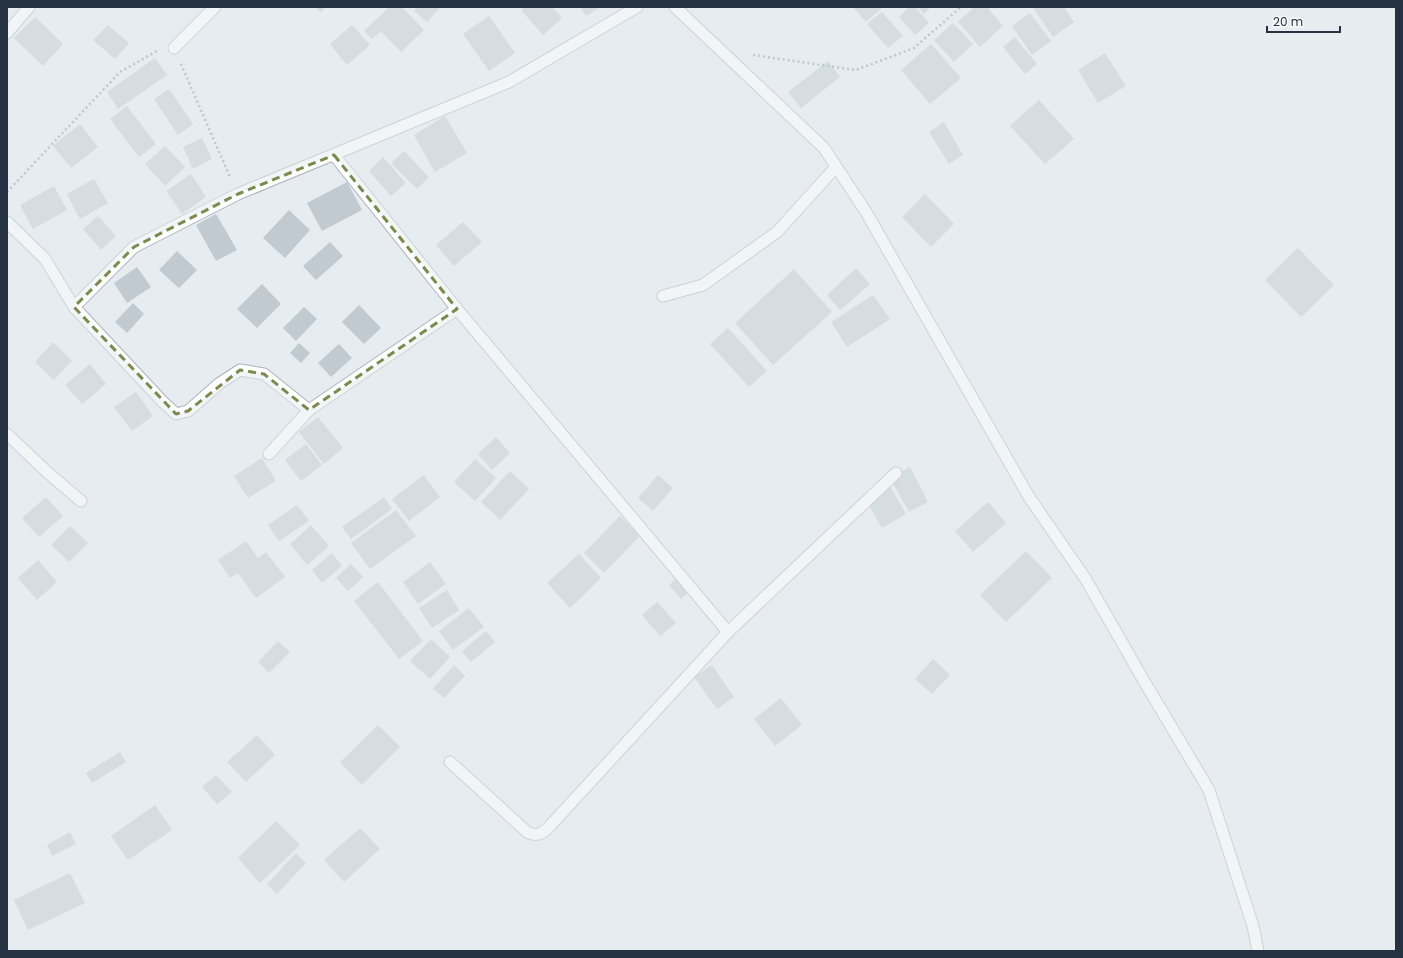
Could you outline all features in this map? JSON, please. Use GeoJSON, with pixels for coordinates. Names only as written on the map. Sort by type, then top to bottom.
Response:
{"type":"FeatureCollection","features":[{"type":"Feature","properties":{"kind":"street"},"geometry":{"type":"LineString","coordinates":[[7,33],[29,7]]}},
{"type":"Feature","properties":{"kind":"street"},"geometry":{"type":"LineString","coordinates":[[174,48],[215,7]]}},
{"type":"Feature","properties":{"kind":"street"},"geometry":{"type":"LineString","coordinates":[[74,307],[134,247],[238,194],[510,82],[637,7]]}},
{"type":"Feature","properties":{"kind":"street"},"geometry":{"type":"LineString","coordinates":[[675,7],[824,148],[866,212],[1029,497],[1085,578],[1209,790],[1254,926],[1258,951]]}},
{"type":"Feature","properties":{"kind":"street"},"geometry":{"type":"LineString","coordinates":[[334,155],[457,309],[728,632]]}},
{"type":"Feature","properties":{"kind":"street"},"geometry":{"type":"LineString","coordinates":[[663,296],[703,286],[777,232],[836,167]]}},
{"type":"Feature","properties":{"kind":"street"},"geometry":{"type":"LineString","coordinates":[[7,222],[45,259],[74,307],[176,414],[188,411],[220,383],[240,370],[264,374],[308,410]]}},
{"type":"Feature","properties":{"kind":"street"},"geometry":{"type":"LineString","coordinates":[[269,454],[308,410],[457,309]]}},
{"type":"Feature","properties":{"kind":"street"},"geometry":{"type":"LineString","coordinates":[[7,434],[47,472],[82,501]]}},
{"type":"Feature","properties":{"kind":"street"},"geometry":{"type":"LineString","coordinates":[[450,762],[527,832],[532,835],[538,835],[549,827],[728,632],[896,474]]}},
{"type":"Feature","properties":{"kind":"path"},"geometry":{"type":"LineString","coordinates":[[723,52],[763,56],[856,70],[914,48],[961,7]]}},
{"type":"Feature","properties":{"kind":"path"},"geometry":{"type":"LineString","coordinates":[[7,192],[120,72],[159,50],[174,48],[238,194]]}},
{"type":"Feature","properties":{"kind":"highlighted area"},"geometry":{"type":"Polygon","coordinates":[[[334,155],[457,309],[309,410],[264,374],[240,370],[188,411],[176,414],[74,307],[134,247],[238,194],[334,155]]]}},
{"type":"Feature","properties":{"kind":"building"},"geometry":{"type":"Polygon","coordinates":[[[315,7],[326,7],[321,12],[315,7]]]}},
{"type":"Feature","properties":{"kind":"building"},"geometry":{"type":"Polygon","coordinates":[[[389,7],[402,7],[424,30],[401,52],[381,31],[372,39],[364,31],[389,7]]]}},
{"type":"Feature","properties":{"kind":"building"},"geometry":{"type":"Polygon","coordinates":[[[417,7],[440,7],[427,22],[414,11],[417,7]]]}},
{"type":"Feature","properties":{"kind":"building"},"geometry":{"type":"Polygon","coordinates":[[[524,7],[552,7],[562,18],[543,35],[521,10],[524,7]]]}},
{"type":"Feature","properties":{"kind":"building"},"geometry":{"type":"Polygon","coordinates":[[[580,7],[600,7],[586,16],[580,7]]]}},
{"type":"Feature","properties":{"kind":"building"},"geometry":{"type":"Polygon","coordinates":[[[853,7],[883,7],[866,22],[853,7]]]}},
{"type":"Feature","properties":{"kind":"building"},"geometry":{"type":"Polygon","coordinates":[[[909,7],[915,7],[929,23],[915,35],[899,17],[909,7]]]}},
{"type":"Feature","properties":{"kind":"building"},"geometry":{"type":"Polygon","coordinates":[[[918,7],[931,7],[924,14],[918,7]]]}},
{"type":"Feature","properties":{"kind":"building"},"geometry":{"type":"Polygon","coordinates":[[[974,7],[987,7],[1003,26],[980,47],[958,22],[974,7]]]}},
{"type":"Feature","properties":{"kind":"building"},"geometry":{"type":"Polygon","coordinates":[[[1037,7],[1064,7],[1074,22],[1053,37],[1034,9],[1037,7]]]}},
{"type":"Feature","properties":{"kind":"building"},"geometry":{"type":"Polygon","coordinates":[[[882,12],[903,36],[888,48],[867,24],[882,12]]]}},
{"type":"Feature","properties":{"kind":"building"},"geometry":{"type":"Polygon","coordinates":[[[1030,13],[1051,41],[1032,55],[1012,26],[1030,13]]]}},
{"type":"Feature","properties":{"kind":"building"},"geometry":{"type":"Polygon","coordinates":[[[489,16],[515,53],[489,71],[463,34],[489,16]]]}},
{"type":"Feature","properties":{"kind":"building"},"geometry":{"type":"Polygon","coordinates":[[[35,17],[63,44],[43,66],[14,38],[35,17]]]}},
{"type":"Feature","properties":{"kind":"building"},"geometry":{"type":"Polygon","coordinates":[[[953,23],[973,44],[954,62],[934,40],[953,23]]]}},
{"type":"Feature","properties":{"kind":"building"},"geometry":{"type":"Polygon","coordinates":[[[108,25],[129,43],[115,59],[93,40],[108,25]]]}},
{"type":"Feature","properties":{"kind":"building"},"geometry":{"type":"Polygon","coordinates":[[[352,25],[370,45],[347,65],[330,44],[352,25]]]}},
{"type":"Feature","properties":{"kind":"building"},"geometry":{"type":"Polygon","coordinates":[[[1015,37],[1037,64],[1025,74],[1003,47],[1015,37]]]}},
{"type":"Feature","properties":{"kind":"building"},"geometry":{"type":"Polygon","coordinates":[[[931,44],[961,78],[930,104],[901,70],[931,44]]]}},
{"type":"Feature","properties":{"kind":"building"},"geometry":{"type":"Polygon","coordinates":[[[1105,53],[1126,86],[1098,103],[1078,70],[1105,53]]]}},
{"type":"Feature","properties":{"kind":"building"},"geometry":{"type":"Polygon","coordinates":[[[155,58],[167,75],[118,109],[107,92],[155,58]]]}},
{"type":"Feature","properties":{"kind":"building"},"geometry":{"type":"Polygon","coordinates":[[[828,61],[840,77],[801,108],[788,92],[828,61]]]}},
{"type":"Feature","properties":{"kind":"building"},"geometry":{"type":"Polygon","coordinates":[[[169,89],[193,124],[178,135],[154,99],[169,89]]]}},
{"type":"Feature","properties":{"kind":"building"},"geometry":{"type":"Polygon","coordinates":[[[1039,100],[1074,139],[1045,164],[1010,126],[1039,100]]]}},
{"type":"Feature","properties":{"kind":"building"},"geometry":{"type":"Polygon","coordinates":[[[127,106],[156,144],[139,157],[110,119],[127,106]]]}},
{"type":"Feature","properties":{"kind":"building"},"geometry":{"type":"Polygon","coordinates":[[[445,116],[467,153],[435,172],[414,135],[445,116]]]}},
{"type":"Feature","properties":{"kind":"building"},"geometry":{"type":"Polygon","coordinates":[[[944,122],[963,155],[949,164],[929,132],[944,122]]]}},
{"type":"Feature","properties":{"kind":"building"},"geometry":{"type":"Polygon","coordinates":[[[80,124],[98,147],[71,168],[53,146],[80,124]]]}},
{"type":"Feature","properties":{"kind":"building"},"geometry":{"type":"Polygon","coordinates":[[[202,138],[212,159],[193,169],[183,147],[202,138]]]}},
{"type":"Feature","properties":{"kind":"building"},"geometry":{"type":"Polygon","coordinates":[[[165,146],[185,167],[165,186],[145,164],[165,146]]]}},
{"type":"Feature","properties":{"kind":"building"},"geometry":{"type":"Polygon","coordinates":[[[404,151],[429,177],[417,189],[391,163],[404,151]]]}},
{"type":"Feature","properties":{"kind":"building"},"geometry":{"type":"Polygon","coordinates":[[[383,157],[406,183],[391,196],[369,171],[383,157]]]}},
{"type":"Feature","properties":{"kind":"building"},"geometry":{"type":"Polygon","coordinates":[[[191,174],[206,197],[182,214],[166,191],[191,174]]]}},
{"type":"Feature","properties":{"kind":"building"},"geometry":{"type":"Polygon","coordinates":[[[94,179],[108,203],[80,219],[67,194],[94,179]]]}},
{"type":"Feature","properties":{"kind":"building"},"geometry":{"type":"Polygon","coordinates":[[[347,182],[362,210],[322,231],[307,203],[347,182]]]}},
{"type":"Feature","properties":{"kind":"building"},"geometry":{"type":"Polygon","coordinates":[[[54,186],[67,210],[33,229],[20,205],[54,186]]]}},
{"type":"Feature","properties":{"kind":"building"},"geometry":{"type":"Polygon","coordinates":[[[925,194],[954,224],[931,247],[902,217],[925,194]]]}},
{"type":"Feature","properties":{"kind":"building"},"geometry":{"type":"Polygon","coordinates":[[[289,210],[310,230],[285,258],[263,238],[289,210]]]}},
{"type":"Feature","properties":{"kind":"building"},"geometry":{"type":"Polygon","coordinates":[[[216,214],[237,250],[216,261],[196,225],[216,214]]]}},
{"type":"Feature","properties":{"kind":"building"},"geometry":{"type":"Polygon","coordinates":[[[98,216],[116,236],[101,250],[83,229],[98,216]]]}},
{"type":"Feature","properties":{"kind":"building"},"geometry":{"type":"Polygon","coordinates":[[[463,222],[482,242],[454,266],[436,245],[463,222]]]}},
{"type":"Feature","properties":{"kind":"building"},"geometry":{"type":"Polygon","coordinates":[[[330,242],[343,256],[316,280],[303,266],[330,242]]]}},
{"type":"Feature","properties":{"kind":"building"},"geometry":{"type":"Polygon","coordinates":[[[1298,248],[1334,285],[1301,317],[1265,280],[1298,248]]]}},
{"type":"Feature","properties":{"kind":"building"},"geometry":{"type":"Polygon","coordinates":[[[177,251],[197,270],[179,288],[159,270],[177,251]]]}},
{"type":"Feature","properties":{"kind":"building"},"geometry":{"type":"Polygon","coordinates":[[[137,267],[151,287],[127,303],[114,283],[137,267]]]}},
{"type":"Feature","properties":{"kind":"building"},"geometry":{"type":"Polygon","coordinates":[[[856,268],[870,284],[840,310],[827,295],[856,268]]]}},
{"type":"Feature","properties":{"kind":"building"},"geometry":{"type":"Polygon","coordinates":[[[794,269],[832,312],[773,365],[735,323],[794,269]]]}},
{"type":"Feature","properties":{"kind":"building"},"geometry":{"type":"Polygon","coordinates":[[[262,284],[281,304],[257,328],[237,309],[262,284]]]}},
{"type":"Feature","properties":{"kind":"building"},"geometry":{"type":"Polygon","coordinates":[[[873,295],[890,319],[847,347],[831,322],[873,295]]]}},
{"type":"Feature","properties":{"kind":"building"},"geometry":{"type":"Polygon","coordinates":[[[133,303],[144,314],[127,333],[115,322],[133,303]]]}},
{"type":"Feature","properties":{"kind":"building"},"geometry":{"type":"Polygon","coordinates":[[[359,305],[381,328],[364,344],[342,322],[359,305]]]}},
{"type":"Feature","properties":{"kind":"building"},"geometry":{"type":"Polygon","coordinates":[[[304,307],[317,319],[296,341],[283,328],[304,307]]]}},
{"type":"Feature","properties":{"kind":"building"},"geometry":{"type":"Polygon","coordinates":[[[728,328],[767,371],[749,387],[710,344],[728,328]]]}},
{"type":"Feature","properties":{"kind":"building"},"geometry":{"type":"Polygon","coordinates":[[[53,342],[72,361],[54,380],[35,362],[53,342]]]}},
{"type":"Feature","properties":{"kind":"building"},"geometry":{"type":"Polygon","coordinates":[[[299,343],[310,353],[301,363],[290,353],[299,343]]]}},
{"type":"Feature","properties":{"kind":"building"},"geometry":{"type":"Polygon","coordinates":[[[339,344],[352,358],[331,377],[318,363],[339,344]]]}},
{"type":"Feature","properties":{"kind":"building"},"geometry":{"type":"Polygon","coordinates":[[[90,364],[106,384],[82,404],[65,385],[90,364]]]}},
{"type":"Feature","properties":{"kind":"building"},"geometry":{"type":"Polygon","coordinates":[[[136,392],[153,416],[132,431],[114,407],[136,392]]]}},
{"type":"Feature","properties":{"kind":"building"},"geometry":{"type":"Polygon","coordinates":[[[318,417],[343,448],[324,464],[299,432],[318,417]]]}},
{"type":"Feature","properties":{"kind":"building"},"geometry":{"type":"Polygon","coordinates":[[[496,437],[510,453],[492,470],[478,454],[496,437]]]}},
{"type":"Feature","properties":{"kind":"building"},"geometry":{"type":"Polygon","coordinates":[[[306,444],[322,465],[301,481],[285,460],[306,444]]]}},
{"type":"Feature","properties":{"kind":"building"},"geometry":{"type":"Polygon","coordinates":[[[262,458],[276,481],[248,498],[234,476],[262,458]]]}},
{"type":"Feature","properties":{"kind":"building"},"geometry":{"type":"Polygon","coordinates":[[[475,459],[496,478],[475,501],[454,482],[475,459]]]}},
{"type":"Feature","properties":{"kind":"building"},"geometry":{"type":"Polygon","coordinates":[[[910,467],[928,502],[909,512],[890,478],[910,467]]]}},
{"type":"Feature","properties":{"kind":"building"},"geometry":{"type":"Polygon","coordinates":[[[510,471],[529,489],[500,520],[481,502],[510,471]]]}},
{"type":"Feature","properties":{"kind":"building"},"geometry":{"type":"Polygon","coordinates":[[[424,475],[440,497],[409,521],[392,499],[424,475]]]}},
{"type":"Feature","properties":{"kind":"building"},"geometry":{"type":"Polygon","coordinates":[[[658,475],[673,488],[653,511],[638,498],[658,475]]]}},
{"type":"Feature","properties":{"kind":"building"},"geometry":{"type":"Polygon","coordinates":[[[888,483],[906,514],[882,528],[864,497],[888,483]]]}},
{"type":"Feature","properties":{"kind":"building"},"geometry":{"type":"Polygon","coordinates":[[[46,497],[63,516],[39,537],[22,518],[46,497]]]}},
{"type":"Feature","properties":{"kind":"building"},"geometry":{"type":"Polygon","coordinates":[[[384,497],[392,509],[351,539],[342,527],[384,497]]]}},
{"type":"Feature","properties":{"kind":"building"},"geometry":{"type":"Polygon","coordinates":[[[988,502],[1006,523],[973,552],[955,531],[988,502]]]}},
{"type":"Feature","properties":{"kind":"building"},"geometry":{"type":"Polygon","coordinates":[[[297,505],[309,521],[279,541],[268,525],[297,505]]]}},
{"type":"Feature","properties":{"kind":"building"},"geometry":{"type":"Polygon","coordinates":[[[396,510],[416,536],[370,569],[351,543],[396,510]]]}},
{"type":"Feature","properties":{"kind":"building"},"geometry":{"type":"Polygon","coordinates":[[[620,516],[640,536],[604,573],[584,553],[620,516]]]}},
{"type":"Feature","properties":{"kind":"building"},"geometry":{"type":"Polygon","coordinates":[[[311,525],[329,546],[307,565],[290,544],[311,525]]]}},
{"type":"Feature","properties":{"kind":"building"},"geometry":{"type":"Polygon","coordinates":[[[70,526],[88,543],[69,562],[51,545],[70,526]]]}},
{"type":"Feature","properties":{"kind":"building"},"geometry":{"type":"Polygon","coordinates":[[[246,541],[258,558],[266,552],[285,577],[256,598],[238,573],[230,578],[218,560],[246,541]]]}},
{"type":"Feature","properties":{"kind":"building"},"geometry":{"type":"Polygon","coordinates":[[[1026,551],[1052,578],[1006,622],[980,595],[1026,551]]]}},
{"type":"Feature","properties":{"kind":"building"},"geometry":{"type":"Polygon","coordinates":[[[332,553],[342,566],[322,583],[312,570],[332,553]]]}},
{"type":"Feature","properties":{"kind":"building"},"geometry":{"type":"Polygon","coordinates":[[[579,554],[601,578],[570,608],[547,583],[579,554]]]}},
{"type":"Feature","properties":{"kind":"building"},"geometry":{"type":"Polygon","coordinates":[[[38,560],[57,582],[37,600],[18,578],[38,560]]]}},
{"type":"Feature","properties":{"kind":"building"},"geometry":{"type":"Polygon","coordinates":[[[430,562],[446,584],[418,604],[403,582],[430,562]]]}},
{"type":"Feature","properties":{"kind":"building"},"geometry":{"type":"Polygon","coordinates":[[[351,564],[363,577],[348,591],[336,578],[351,564]]]}},
{"type":"Feature","properties":{"kind":"building"},"geometry":{"type":"Polygon","coordinates":[[[681,574],[693,588],[681,599],[669,585],[681,574]]]}},
{"type":"Feature","properties":{"kind":"building"},"geometry":{"type":"Polygon","coordinates":[[[378,582],[423,641],[399,659],[354,601],[378,582]]]}},
{"type":"Feature","properties":{"kind":"building"},"geometry":{"type":"Polygon","coordinates":[[[447,590],[459,610],[432,628],[419,608],[447,590]]]}},
{"type":"Feature","properties":{"kind":"building"},"geometry":{"type":"Polygon","coordinates":[[[657,602],[676,623],[660,636],[642,615],[657,602]]]}},
{"type":"Feature","properties":{"kind":"building"},"geometry":{"type":"Polygon","coordinates":[[[469,608],[484,627],[453,650],[439,631],[469,608]]]}},
{"type":"Feature","properties":{"kind":"building"},"geometry":{"type":"Polygon","coordinates":[[[486,631],[495,642],[471,662],[462,651],[486,631]]]}},
{"type":"Feature","properties":{"kind":"building"},"geometry":{"type":"Polygon","coordinates":[[[431,639],[450,657],[430,679],[410,661],[431,639]]]}},
{"type":"Feature","properties":{"kind":"building"},"geometry":{"type":"Polygon","coordinates":[[[278,641],[290,652],[269,673],[258,662],[278,641]]]}},
{"type":"Feature","properties":{"kind":"building"},"geometry":{"type":"Polygon","coordinates":[[[933,659],[950,675],[932,694],[915,679],[933,659]]]}},
{"type":"Feature","properties":{"kind":"building"},"geometry":{"type":"Polygon","coordinates":[[[454,665],[465,676],[444,698],[433,689],[454,665]]]}},
{"type":"Feature","properties":{"kind":"building"},"geometry":{"type":"Polygon","coordinates":[[[712,665],[734,697],[717,709],[694,677],[712,665]]]}},
{"type":"Feature","properties":{"kind":"building"},"geometry":{"type":"Polygon","coordinates":[[[781,698],[802,725],[775,746],[754,719],[781,698]]]}},
{"type":"Feature","properties":{"kind":"building"},"geometry":{"type":"Polygon","coordinates":[[[378,725],[400,747],[362,785],[340,762],[378,725]]]}},
{"type":"Feature","properties":{"kind":"building"},"geometry":{"type":"Polygon","coordinates":[[[257,735],[275,755],[246,782],[227,762],[257,735]]]}},
{"type":"Feature","properties":{"kind":"building"},"geometry":{"type":"Polygon","coordinates":[[[120,752],[126,762],[92,783],[86,773],[120,752]]]}},
{"type":"Feature","properties":{"kind":"building"},"geometry":{"type":"Polygon","coordinates":[[[216,775],[232,792],[217,804],[202,787],[216,775]]]}},
{"type":"Feature","properties":{"kind":"building"},"geometry":{"type":"Polygon","coordinates":[[[155,805],[172,830],[128,860],[111,836],[155,805]]]}},
{"type":"Feature","properties":{"kind":"building"},"geometry":{"type":"Polygon","coordinates":[[[276,821],[300,845],[260,883],[238,858],[276,821]]]}},
{"type":"Feature","properties":{"kind":"building"},"geometry":{"type":"Polygon","coordinates":[[[360,828],[380,849],[344,882],[324,860],[360,828]]]}},
{"type":"Feature","properties":{"kind":"building"},"geometry":{"type":"Polygon","coordinates":[[[70,832],[76,844],[52,856],[47,845],[70,832]]]}},
{"type":"Feature","properties":{"kind":"building"},"geometry":{"type":"Polygon","coordinates":[[[296,853],[306,863],[277,894],[267,884],[296,853]]]}},
{"type":"Feature","properties":{"kind":"building"},"geometry":{"type":"Polygon","coordinates":[[[70,873],[85,903],[28,930],[14,900],[70,873]]]}}]}
